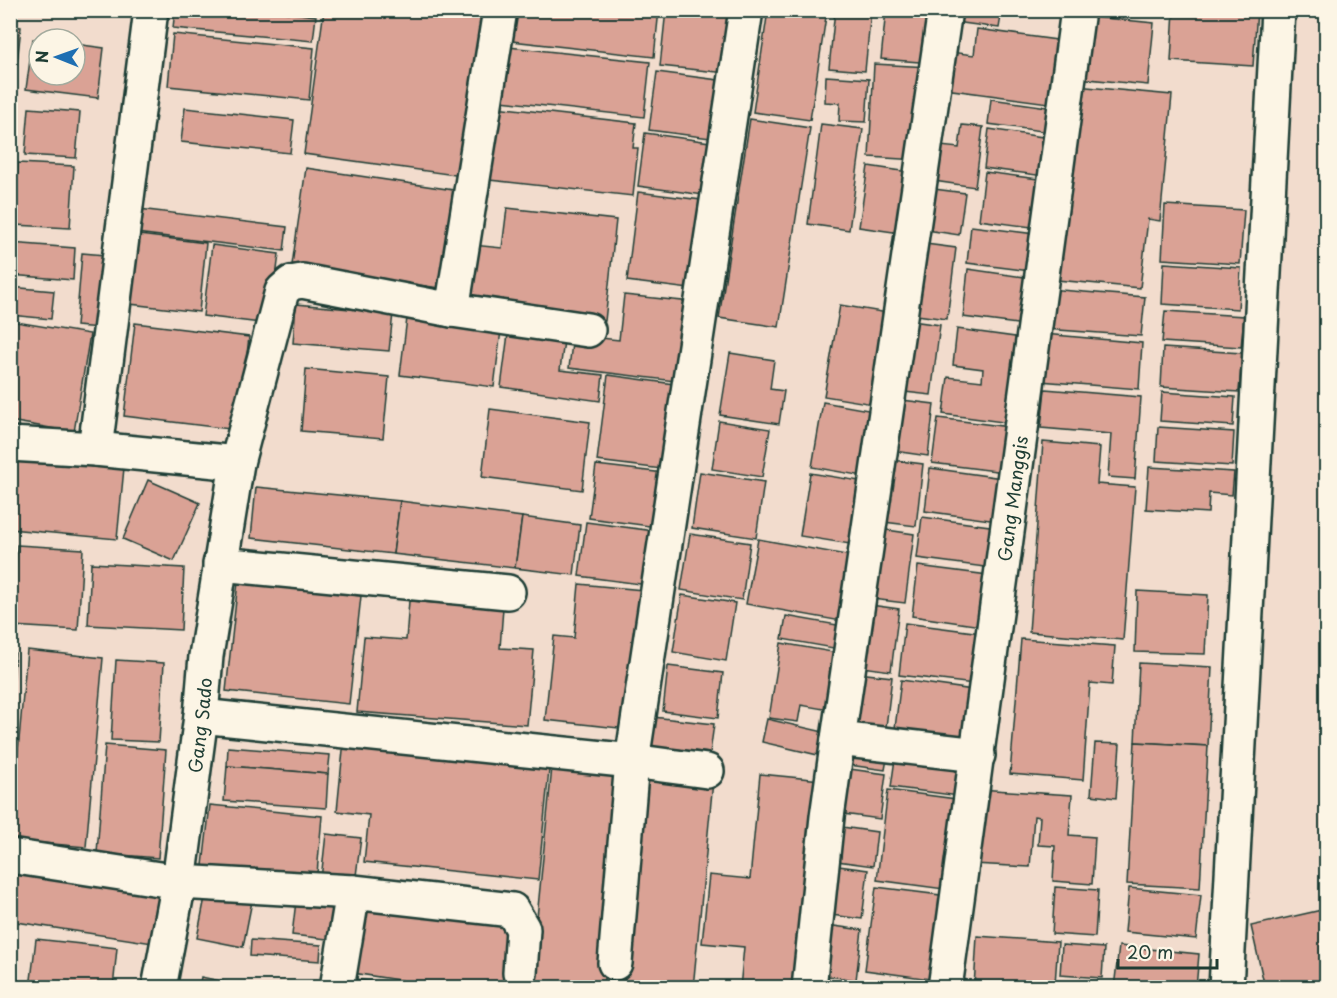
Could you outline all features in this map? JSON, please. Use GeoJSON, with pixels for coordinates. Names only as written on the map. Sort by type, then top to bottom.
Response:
{"type":"FeatureCollection","features":[{"type":"Feature","properties":{"kind":"street"},"geometry":{"type":"LineString","coordinates":[[95,449],[152,10]]}},
{"type":"Feature","properties":{"kind":"street"},"geometry":{"type":"LineString","coordinates":[[500,10],[452,310],[588,330]]}},
{"type":"Feature","properties":{"kind":"street"},"geometry":{"type":"LineString","coordinates":[[615,963],[632,761],[746,10]]}},
{"type":"Feature","properties":{"kind":"street"},"geometry":{"type":"LineString","coordinates":[[809,987],[827,817],[945,10]]}},
{"type":"Feature","properties":{"kind":"street","name":"Gang Manggis"},"geometry":{"type":"LineString","coordinates":[[945,987],[1078,10]]}},
{"type":"Feature","properties":{"kind":"street"},"geometry":{"type":"LineString","coordinates":[[1226,987],[1278,10]]}},
{"type":"Feature","properties":{"kind":"street","name":"Gang Sado"},"geometry":{"type":"LineString","coordinates":[[159,987],[179,882],[201,716],[206,656],[237,463],[282,291],[291,283],[302,281],[452,310]]}},
{"type":"Feature","properties":{"kind":"street"},"geometry":{"type":"LineString","coordinates":[[10,444],[95,449],[237,463]]}},
{"type":"Feature","properties":{"kind":"street"},"geometry":{"type":"LineString","coordinates":[[220,564],[508,592]]}},
{"type":"Feature","properties":{"kind":"street"},"geometry":{"type":"LineString","coordinates":[[201,716],[632,761],[707,771]]}},
{"type":"Feature","properties":{"kind":"street"},"geometry":{"type":"LineString","coordinates":[[838,739],[978,755]]}},
{"type":"Feature","properties":{"kind":"street"},"geometry":{"type":"LineString","coordinates":[[10,856],[179,882],[353,892],[512,910],[523,929],[520,974]]}},
{"type":"Feature","properties":{"kind":"street"},"geometry":{"type":"LineString","coordinates":[[337,987],[353,892]]}},
{"type":"Feature","properties":{"kind":"building"},"geometry":{"type":"Polygon","coordinates":[[[175,10],[265,10],[316,16],[313,41],[173,28],[175,10]]]}},
{"type":"Feature","properties":{"kind":"building"},"geometry":{"type":"Polygon","coordinates":[[[324,10],[485,10],[462,176],[304,154],[324,10]]]}},
{"type":"Feature","properties":{"kind":"building"},"geometry":{"type":"Polygon","coordinates":[[[506,10],[659,10],[654,57],[503,40],[506,10]]]}},
{"type":"Feature","properties":{"kind":"building"},"geometry":{"type":"Polygon","coordinates":[[[666,10],[734,10],[727,73],[660,66],[666,10]]]}},
{"type":"Feature","properties":{"kind":"building"},"geometry":{"type":"Polygon","coordinates":[[[768,10],[827,10],[810,120],[753,112],[768,10]]]}},
{"type":"Feature","properties":{"kind":"building"},"geometry":{"type":"Polygon","coordinates":[[[835,10],[871,10],[865,71],[829,68],[835,10]]]}},
{"type":"Feature","properties":{"kind":"building"},"geometry":{"type":"Polygon","coordinates":[[[886,10],[937,10],[932,63],[881,59],[886,10]]]}},
{"type":"Feature","properties":{"kind":"building"},"geometry":{"type":"Polygon","coordinates":[[[949,10],[1002,10],[999,28],[948,21],[949,10]]]}},
{"type":"Feature","properties":{"kind":"building"},"geometry":{"type":"Polygon","coordinates":[[[1174,10],[1257,10],[1253,66],[1171,61],[1174,10]]]}},
{"type":"Feature","properties":{"kind":"building"},"geometry":{"type":"Polygon","coordinates":[[[1084,16],[1154,23],[1148,85],[1078,78],[1084,16]]]}},
{"type":"Feature","properties":{"kind":"building"},"geometry":{"type":"Polygon","coordinates":[[[10,26],[21,27],[15,82],[10,82],[10,26]]]}},
{"type":"Feature","properties":{"kind":"building"},"geometry":{"type":"Polygon","coordinates":[[[977,29],[1064,41],[1056,104],[945,89],[950,52],[974,55],[977,29]]]}},
{"type":"Feature","properties":{"kind":"building"},"geometry":{"type":"Polygon","coordinates":[[[173,34],[314,48],[309,100],[168,86],[173,34]]]}},
{"type":"Feature","properties":{"kind":"building"},"geometry":{"type":"Polygon","coordinates":[[[87,46],[104,48],[98,98],[26,89],[27,82],[27,87],[87,87],[87,46]]]}},
{"type":"Feature","properties":{"kind":"building"},"geometry":{"type":"Polygon","coordinates":[[[498,46],[650,62],[644,117],[492,100],[498,46]]]}},
{"type":"Feature","properties":{"kind":"building"},"geometry":{"type":"Polygon","coordinates":[[[874,64],[929,67],[918,160],[869,157],[874,64]]]}},
{"type":"Feature","properties":{"kind":"building"},"geometry":{"type":"Polygon","coordinates":[[[657,72],[726,81],[718,139],[649,130],[657,72]]]}},
{"type":"Feature","properties":{"kind":"building"},"geometry":{"type":"Polygon","coordinates":[[[826,76],[869,79],[866,122],[839,121],[840,103],[825,102],[826,76]]]}},
{"type":"Feature","properties":{"kind":"building"},"geometry":{"type":"Polygon","coordinates":[[[1076,86],[1172,95],[1160,221],[1148,219],[1140,288],[1057,280],[1076,86]]]}},
{"type":"Feature","properties":{"kind":"building"},"geometry":{"type":"Polygon","coordinates":[[[991,99],[1054,108],[1050,132],[988,124],[991,99]]]}},
{"type":"Feature","properties":{"kind":"building"},"geometry":{"type":"Polygon","coordinates":[[[487,106],[636,123],[633,148],[638,148],[633,196],[480,179],[487,106]]]}},
{"type":"Feature","properties":{"kind":"building"},"geometry":{"type":"Polygon","coordinates":[[[29,108],[80,112],[76,158],[25,155],[29,108]]]}},
{"type":"Feature","properties":{"kind":"building"},"geometry":{"type":"Polygon","coordinates":[[[185,108],[294,120],[290,153],[181,142],[185,108]]]}},
{"type":"Feature","properties":{"kind":"building"},"geometry":{"type":"Polygon","coordinates":[[[750,119],[810,128],[779,327],[719,318],[750,119]]]}},
{"type":"Feature","properties":{"kind":"building"},"geometry":{"type":"Polygon","coordinates":[[[821,124],[863,129],[849,230],[808,224],[821,124]]]}},
{"type":"Feature","properties":{"kind":"building"},"geometry":{"type":"Polygon","coordinates":[[[962,125],[983,127],[975,187],[927,180],[931,145],[959,148],[962,125]]]}},
{"type":"Feature","properties":{"kind":"building"},"geometry":{"type":"Polygon","coordinates":[[[989,129],[1049,138],[1044,176],[984,168],[989,129]]]}},
{"type":"Feature","properties":{"kind":"building"},"geometry":{"type":"Polygon","coordinates":[[[645,133],[717,143],[711,196],[638,186],[645,133]]]}},
{"type":"Feature","properties":{"kind":"building"},"geometry":{"type":"Polygon","coordinates":[[[18,163],[74,166],[70,228],[15,225],[18,163]]]}},
{"type":"Feature","properties":{"kind":"building"},"geometry":{"type":"Polygon","coordinates":[[[868,166],[915,173],[907,234],[859,227],[868,166]]]}},
{"type":"Feature","properties":{"kind":"building"},"geometry":{"type":"Polygon","coordinates":[[[306,168],[460,191],[445,289],[292,265],[306,168]]]}},
{"type":"Feature","properties":{"kind":"building"},"geometry":{"type":"Polygon","coordinates":[[[985,172],[1046,180],[1039,228],[979,220],[985,172]]]}},
{"type":"Feature","properties":{"kind":"building"},"geometry":{"type":"Polygon","coordinates":[[[926,188],[965,193],[959,235],[920,229],[926,188]]]}},
{"type":"Feature","properties":{"kind":"building"},"geometry":{"type":"Polygon","coordinates":[[[638,192],[709,201],[697,290],[627,281],[638,192]]]}},
{"type":"Feature","properties":{"kind":"building"},"geometry":{"type":"Polygon","coordinates":[[[1165,205],[1244,210],[1240,264],[1162,259],[1165,205]]]}},
{"type":"Feature","properties":{"kind":"building"},"geometry":{"type":"Polygon","coordinates":[[[507,208],[616,220],[605,321],[467,305],[473,245],[502,248],[507,208]]]}},
{"type":"Feature","properties":{"kind":"building"},"geometry":{"type":"Polygon","coordinates":[[[139,209],[287,227],[284,251],[136,233],[139,209]]]}},
{"type":"Feature","properties":{"kind":"building"},"geometry":{"type":"Polygon","coordinates":[[[971,226],[1035,234],[1030,271],[967,263],[971,226]]]}},
{"type":"Feature","properties":{"kind":"building"},"geometry":{"type":"Polygon","coordinates":[[[139,235],[206,243],[199,312],[130,304],[139,235]]]}},
{"type":"Feature","properties":{"kind":"building"},"geometry":{"type":"Polygon","coordinates":[[[10,243],[75,248],[73,280],[10,275],[10,243]]]}},
{"type":"Feature","properties":{"kind":"building"},"geometry":{"type":"Polygon","coordinates":[[[918,243],[956,248],[947,319],[909,314],[918,243]]]}},
{"type":"Feature","properties":{"kind":"building"},"geometry":{"type":"Polygon","coordinates":[[[212,245],[279,254],[270,324],[203,316],[212,245]]]}},
{"type":"Feature","properties":{"kind":"building"},"geometry":{"type":"Polygon","coordinates":[[[82,253],[105,255],[100,328],[76,326],[82,253]]]}},
{"type":"Feature","properties":{"kind":"building"},"geometry":{"type":"Polygon","coordinates":[[[1164,263],[1241,268],[1238,309],[1162,304],[1164,263]]]}},
{"type":"Feature","properties":{"kind":"building"},"geometry":{"type":"Polygon","coordinates":[[[968,269],[1031,278],[1025,325],[963,317],[968,269]]]}},
{"type":"Feature","properties":{"kind":"building"},"geometry":{"type":"Polygon","coordinates":[[[10,287],[54,291],[51,319],[10,315],[10,287]]]}},
{"type":"Feature","properties":{"kind":"building"},"geometry":{"type":"Polygon","coordinates":[[[1048,289],[1145,297],[1141,336],[1045,329],[1048,289]]]}},
{"type":"Feature","properties":{"kind":"building"},"geometry":{"type":"Polygon","coordinates":[[[624,295],[692,302],[683,382],[569,368],[573,335],[619,340],[624,295]]]}},
{"type":"Feature","properties":{"kind":"building"},"geometry":{"type":"Polygon","coordinates":[[[296,304],[393,313],[389,351],[293,343],[296,304]]]}},
{"type":"Feature","properties":{"kind":"building"},"geometry":{"type":"Polygon","coordinates":[[[840,305],[894,314],[879,405],[824,396],[840,305]]]}},
{"type":"Feature","properties":{"kind":"building"},"geometry":{"type":"Polygon","coordinates":[[[1165,311],[1244,316],[1241,347],[1162,342],[1165,311]]]}},
{"type":"Feature","properties":{"kind":"building"},"geometry":{"type":"Polygon","coordinates":[[[407,318],[501,330],[494,387],[400,375],[407,318]]]}},
{"type":"Feature","properties":{"kind":"building"},"geometry":{"type":"Polygon","coordinates":[[[905,320],[940,325],[931,395],[896,391],[905,320]]]}},
{"type":"Feature","properties":{"kind":"building"},"geometry":{"type":"Polygon","coordinates":[[[10,321],[90,334],[74,432],[10,421],[10,321]]]}},
{"type":"Feature","properties":{"kind":"building"},"geometry":{"type":"Polygon","coordinates":[[[135,323],[249,337],[238,430],[124,416],[135,323]]]}},
{"type":"Feature","properties":{"kind":"building"},"geometry":{"type":"Polygon","coordinates":[[[957,329],[1022,338],[1010,423],[943,414],[948,377],[982,381],[983,369],[953,365],[957,329]]]}},
{"type":"Feature","properties":{"kind":"building"},"geometry":{"type":"Polygon","coordinates":[[[508,334],[564,341],[560,370],[603,375],[600,401],[501,387],[508,334]]]}},
{"type":"Feature","properties":{"kind":"building"},"geometry":{"type":"Polygon","coordinates":[[[1044,334],[1142,343],[1139,389],[1040,381],[1044,334]]]}},
{"type":"Feature","properties":{"kind":"building"},"geometry":{"type":"Polygon","coordinates":[[[1163,348],[1242,353],[1239,392],[1161,387],[1163,348]]]}},
{"type":"Feature","properties":{"kind":"building"},"geometry":{"type":"Polygon","coordinates":[[[730,353],[774,360],[770,389],[784,391],[779,424],[720,415],[730,353]]]}},
{"type":"Feature","properties":{"kind":"building"},"geometry":{"type":"Polygon","coordinates":[[[306,369],[389,377],[383,438],[301,431],[306,369]]]}},
{"type":"Feature","properties":{"kind":"building"},"geometry":{"type":"Polygon","coordinates":[[[608,375],[681,385],[670,470],[597,461],[608,375]]]}},
{"type":"Feature","properties":{"kind":"building"},"geometry":{"type":"Polygon","coordinates":[[[1045,389],[1141,397],[1135,479],[1108,477],[1111,434],[1041,428],[1045,389]]]}},
{"type":"Feature","properties":{"kind":"building"},"geometry":{"type":"Polygon","coordinates":[[[1162,392],[1235,397],[1233,426],[1160,421],[1162,392]]]}},
{"type":"Feature","properties":{"kind":"building"},"geometry":{"type":"Polygon","coordinates":[[[894,399],[934,404],[928,456],[887,450],[894,399]]]}},
{"type":"Feature","properties":{"kind":"building"},"geometry":{"type":"Polygon","coordinates":[[[823,402],[874,411],[863,476],[812,467],[823,402]]]}},
{"type":"Feature","properties":{"kind":"building"},"geometry":{"type":"Polygon","coordinates":[[[490,409],[590,422],[582,490],[482,477],[490,409]]]}},
{"type":"Feature","properties":{"kind":"building"},"geometry":{"type":"Polygon","coordinates":[[[938,418],[1009,427],[1004,472],[932,463],[938,418]]]}},
{"type":"Feature","properties":{"kind":"building"},"geometry":{"type":"Polygon","coordinates":[[[719,421],[770,429],[762,477],[712,469],[719,421]]]}},
{"type":"Feature","properties":{"kind":"building"},"geometry":{"type":"Polygon","coordinates":[[[1158,427],[1234,432],[1232,466],[1156,461],[1158,427]]]}},
{"type":"Feature","properties":{"kind":"building"},"geometry":{"type":"Polygon","coordinates":[[[1043,442],[1100,447],[1097,484],[1135,487],[1123,640],[1029,632],[1043,442]]]}},
{"type":"Feature","properties":{"kind":"building"},"geometry":{"type":"Polygon","coordinates":[[[10,457],[124,468],[117,539],[10,529],[10,457]]]}},
{"type":"Feature","properties":{"kind":"building"},"geometry":{"type":"Polygon","coordinates":[[[884,459],[923,464],[916,526],[876,521],[884,459]]]}},
{"type":"Feature","properties":{"kind":"building"},"geometry":{"type":"Polygon","coordinates":[[[596,465],[664,473],[657,527],[589,518],[596,465]]]}},
{"type":"Feature","properties":{"kind":"building"},"geometry":{"type":"Polygon","coordinates":[[[1149,467],[1234,472],[1232,495],[1209,493],[1208,513],[1146,509],[1149,467]]]}},
{"type":"Feature","properties":{"kind":"building"},"geometry":{"type":"Polygon","coordinates":[[[930,468],[1002,478],[997,521],[925,511],[930,468]]]}},
{"type":"Feature","properties":{"kind":"building"},"geometry":{"type":"Polygon","coordinates":[[[700,472],[764,482],[756,538],[692,528],[700,472]]]}},
{"type":"Feature","properties":{"kind":"building"},"geometry":{"type":"Polygon","coordinates":[[[810,473],[866,482],[856,545],[800,536],[810,473]]]}},
{"type":"Feature","properties":{"kind":"building"},"geometry":{"type":"Polygon","coordinates":[[[148,480],[200,503],[174,561],[123,539],[148,480]]]}},
{"type":"Feature","properties":{"kind":"building"},"geometry":{"type":"Polygon","coordinates":[[[256,487],[400,501],[393,554],[251,538],[256,487]]]}},
{"type":"Feature","properties":{"kind":"building"},"geometry":{"type":"Polygon","coordinates":[[[400,501],[522,517],[515,568],[393,554],[400,501]]]}},
{"type":"Feature","properties":{"kind":"building"},"geometry":{"type":"Polygon","coordinates":[[[522,517],[580,525],[574,575],[515,568],[522,517]]]}},
{"type":"Feature","properties":{"kind":"building"},"geometry":{"type":"Polygon","coordinates":[[[922,517],[997,527],[992,568],[917,558],[922,517]]]}},
{"type":"Feature","properties":{"kind":"building"},"geometry":{"type":"Polygon","coordinates":[[[586,522],[654,531],[648,585],[579,576],[586,522]]]}},
{"type":"Feature","properties":{"kind":"building"},"geometry":{"type":"Polygon","coordinates":[[[873,528],[914,534],[905,603],[864,598],[873,528]]]}},
{"type":"Feature","properties":{"kind":"building"},"geometry":{"type":"Polygon","coordinates":[[[690,534],[750,543],[742,600],[681,590],[690,534]]]}},
{"type":"Feature","properties":{"kind":"building"},"geometry":{"type":"Polygon","coordinates":[[[758,539],[852,556],[841,621],[746,604],[758,539]]]}},
{"type":"Feature","properties":{"kind":"building"},"geometry":{"type":"Polygon","coordinates":[[[17,545],[83,549],[78,630],[12,626],[17,545]]]}},
{"type":"Feature","properties":{"kind":"building"},"geometry":{"type":"Polygon","coordinates":[[[91,563],[184,568],[181,630],[88,625],[91,563]]]}},
{"type":"Feature","properties":{"kind":"building"},"geometry":{"type":"Polygon","coordinates":[[[918,566],[988,575],[981,626],[912,616],[918,566]]]}},
{"type":"Feature","properties":{"kind":"building"},"geometry":{"type":"Polygon","coordinates":[[[238,582],[361,596],[349,704],[226,691],[238,582]]]}},
{"type":"Feature","properties":{"kind":"building"},"geometry":{"type":"Polygon","coordinates":[[[579,584],[643,590],[628,729],[545,720],[554,636],[574,638],[579,584]]]}},
{"type":"Feature","properties":{"kind":"building"},"geometry":{"type":"Polygon","coordinates":[[[1137,591],[1208,595],[1205,654],[1135,652],[1137,591]]]}},
{"type":"Feature","properties":{"kind":"building"},"geometry":{"type":"Polygon","coordinates":[[[682,595],[735,603],[726,661],[673,652],[682,595]]]}},
{"type":"Feature","properties":{"kind":"building"},"geometry":{"type":"Polygon","coordinates":[[[409,601],[503,608],[500,648],[534,650],[527,725],[357,712],[364,637],[406,640],[409,601]]]}},
{"type":"Feature","properties":{"kind":"building"},"geometry":{"type":"Polygon","coordinates":[[[863,604],[899,609],[891,671],[855,666],[863,604]]]}},
{"type":"Feature","properties":{"kind":"building"},"geometry":{"type":"Polygon","coordinates":[[[786,616],[843,626],[839,649],[782,639],[786,616]]]}},
{"type":"Feature","properties":{"kind":"building"},"geometry":{"type":"Polygon","coordinates":[[[905,623],[981,633],[974,684],[899,675],[905,623]]]}},
{"type":"Feature","properties":{"kind":"building"},"geometry":{"type":"Polygon","coordinates":[[[1021,639],[1115,646],[1112,685],[1090,683],[1083,780],[1010,774],[1021,639]]]}},
{"type":"Feature","properties":{"kind":"building"},"geometry":{"type":"Polygon","coordinates":[[[781,643],[838,653],[829,710],[801,705],[798,722],[769,718],[781,643]]]}},
{"type":"Feature","properties":{"kind":"building"},"geometry":{"type":"Polygon","coordinates":[[[27,650],[103,658],[86,847],[10,840],[27,650]]]}},
{"type":"Feature","properties":{"kind":"building"},"geometry":{"type":"Polygon","coordinates":[[[10,653],[15,653],[10,728],[10,653]]]}},
{"type":"Feature","properties":{"kind":"building"},"geometry":{"type":"Polygon","coordinates":[[[116,660],[164,663],[159,742],[111,740],[116,660]]]}},
{"type":"Feature","properties":{"kind":"building"},"geometry":{"type":"Polygon","coordinates":[[[1139,663],[1212,667],[1208,746],[1135,742],[1139,663]]]}},
{"type":"Feature","properties":{"kind":"building"},"geometry":{"type":"Polygon","coordinates":[[[668,666],[723,673],[718,718],[663,711],[668,666]]]}},
{"type":"Feature","properties":{"kind":"building"},"geometry":{"type":"Polygon","coordinates":[[[858,673],[892,677],[886,727],[851,723],[858,673]]]}},
{"type":"Feature","properties":{"kind":"building"},"geometry":{"type":"Polygon","coordinates":[[[901,680],[973,690],[967,738],[895,728],[901,680]]]}},
{"type":"Feature","properties":{"kind":"building"},"geometry":{"type":"Polygon","coordinates":[[[653,717],[714,724],[710,753],[650,746],[653,717]]]}},
{"type":"Feature","properties":{"kind":"building"},"geometry":{"type":"Polygon","coordinates":[[[767,719],[828,733],[822,756],[762,742],[767,719]]]}},
{"type":"Feature","properties":{"kind":"building"},"geometry":{"type":"Polygon","coordinates":[[[344,740],[550,760],[538,880],[364,862],[369,815],[337,811],[344,740]]]}},
{"type":"Feature","properties":{"kind":"building"},"geometry":{"type":"Polygon","coordinates":[[[845,742],[889,748],[885,770],[842,764],[845,742]]]}},
{"type":"Feature","properties":{"kind":"building"},"geometry":{"type":"Polygon","coordinates":[[[1135,742],[1208,746],[1200,888],[1127,884],[1135,742]]]}},
{"type":"Feature","properties":{"kind":"building"},"geometry":{"type":"Polygon","coordinates":[[[1095,743],[1120,744],[1116,798],[1091,795],[1095,743]]]}},
{"type":"Feature","properties":{"kind":"building"},"geometry":{"type":"Polygon","coordinates":[[[105,745],[166,750],[158,858],[97,853],[105,745]]]}},
{"type":"Feature","properties":{"kind":"building"},"geometry":{"type":"Polygon","coordinates":[[[228,747],[330,755],[328,774],[227,766],[228,747]]]}},
{"type":"Feature","properties":{"kind":"building"},"geometry":{"type":"Polygon","coordinates":[[[896,752],[963,760],[959,796],[891,787],[896,752]]]}},
{"type":"Feature","properties":{"kind":"building"},"geometry":{"type":"Polygon","coordinates":[[[227,766],[328,774],[326,808],[224,801],[227,766]]]}},
{"type":"Feature","properties":{"kind":"building"},"geometry":{"type":"Polygon","coordinates":[[[552,767],[624,774],[603,988],[530,988],[552,767]]]}},
{"type":"Feature","properties":{"kind":"building"},"geometry":{"type":"Polygon","coordinates":[[[842,768],[886,774],[880,819],[836,813],[842,768]]]}},
{"type":"Feature","properties":{"kind":"building"},"geometry":{"type":"Polygon","coordinates":[[[760,774],[821,780],[800,988],[740,988],[744,947],[702,943],[709,875],[750,879],[760,774]]]}},
{"type":"Feature","properties":{"kind":"building"},"geometry":{"type":"Polygon","coordinates":[[[645,775],[713,781],[693,988],[624,988],[645,775]]]}},
{"type":"Feature","properties":{"kind":"building"},"geometry":{"type":"Polygon","coordinates":[[[978,789],[1072,795],[1069,835],[1095,837],[1092,884],[1053,881],[1055,846],[1038,845],[1040,817],[1034,816],[1030,867],[973,864],[978,789]]]}},
{"type":"Feature","properties":{"kind":"building"},"geometry":{"type":"Polygon","coordinates":[[[888,790],[956,799],[944,889],[877,880],[888,790]]]}},
{"type":"Feature","properties":{"kind":"building"},"geometry":{"type":"Polygon","coordinates":[[[210,805],[322,816],[316,885],[202,874],[210,805]]]}},
{"type":"Feature","properties":{"kind":"building"},"geometry":{"type":"Polygon","coordinates":[[[835,826],[877,832],[873,866],[830,860],[835,826]]]}},
{"type":"Feature","properties":{"kind":"building"},"geometry":{"type":"Polygon","coordinates":[[[326,834],[361,838],[355,883],[321,879],[326,834]]]}},
{"type":"Feature","properties":{"kind":"building"},"geometry":{"type":"Polygon","coordinates":[[[831,865],[868,870],[862,919],[824,914],[831,865]]]}},
{"type":"Feature","properties":{"kind":"building"},"geometry":{"type":"Polygon","coordinates":[[[10,869],[167,892],[159,944],[10,921],[10,869]]]}},
{"type":"Feature","properties":{"kind":"building"},"geometry":{"type":"Polygon","coordinates":[[[876,887],[940,895],[930,979],[865,970],[876,887]]]}},
{"type":"Feature","properties":{"kind":"building"},"geometry":{"type":"Polygon","coordinates":[[[1055,887],[1098,890],[1095,937],[1052,934],[1055,887]]]}},
{"type":"Feature","properties":{"kind":"building"},"geometry":{"type":"Polygon","coordinates":[[[1129,888],[1201,895],[1196,939],[1125,932],[1129,888]]]}},
{"type":"Feature","properties":{"kind":"building"},"geometry":{"type":"Polygon","coordinates":[[[206,892],[252,901],[243,947],[197,938],[206,892]]]}},
{"type":"Feature","properties":{"kind":"building"},"geometry":{"type":"Polygon","coordinates":[[[363,900],[515,921],[506,988],[451,988],[353,973],[363,900]]]}},
{"type":"Feature","properties":{"kind":"building"},"geometry":{"type":"Polygon","coordinates":[[[296,901],[340,905],[336,940],[292,935],[296,901]]]}},
{"type":"Feature","properties":{"kind":"building"},"geometry":{"type":"Polygon","coordinates":[[[1326,909],[1326,988],[1265,988],[1251,926],[1326,909]]]}},
{"type":"Feature","properties":{"kind":"building"},"geometry":{"type":"Polygon","coordinates":[[[827,925],[862,930],[856,980],[821,975],[827,925]]]}},
{"type":"Feature","properties":{"kind":"building"},"geometry":{"type":"Polygon","coordinates":[[[977,936],[1058,942],[1055,984],[1101,988],[974,988],[977,936]]]}},
{"type":"Feature","properties":{"kind":"building"},"geometry":{"type":"Polygon","coordinates":[[[36,939],[117,948],[113,988],[30,988],[36,939]]]}},
{"type":"Feature","properties":{"kind":"building"},"geometry":{"type":"Polygon","coordinates":[[[251,940],[321,945],[320,961],[250,956],[251,940]]]}},
{"type":"Feature","properties":{"kind":"building"},"geometry":{"type":"Polygon","coordinates":[[[1062,945],[1104,948],[1102,978],[1060,975],[1062,945]]]}},
{"type":"Feature","properties":{"kind":"building"},"geometry":{"type":"Polygon","coordinates":[[[1119,946],[1199,954],[1196,988],[1114,988],[1119,946]]]}},
{"type":"Feature","properties":{"kind":"building"},"geometry":{"type":"Polygon","coordinates":[[[201,977],[254,988],[199,988],[201,977]]]}},
{"type":"Feature","properties":{"kind":"building"},"geometry":{"type":"Polygon","coordinates":[[[347,978],[413,987],[345,988],[347,978]]]}},
{"type":"Feature","properties":{"kind":"building"},"geometry":{"type":"Polygon","coordinates":[[[815,980],[870,988],[814,988],[815,980]]]}}]}
